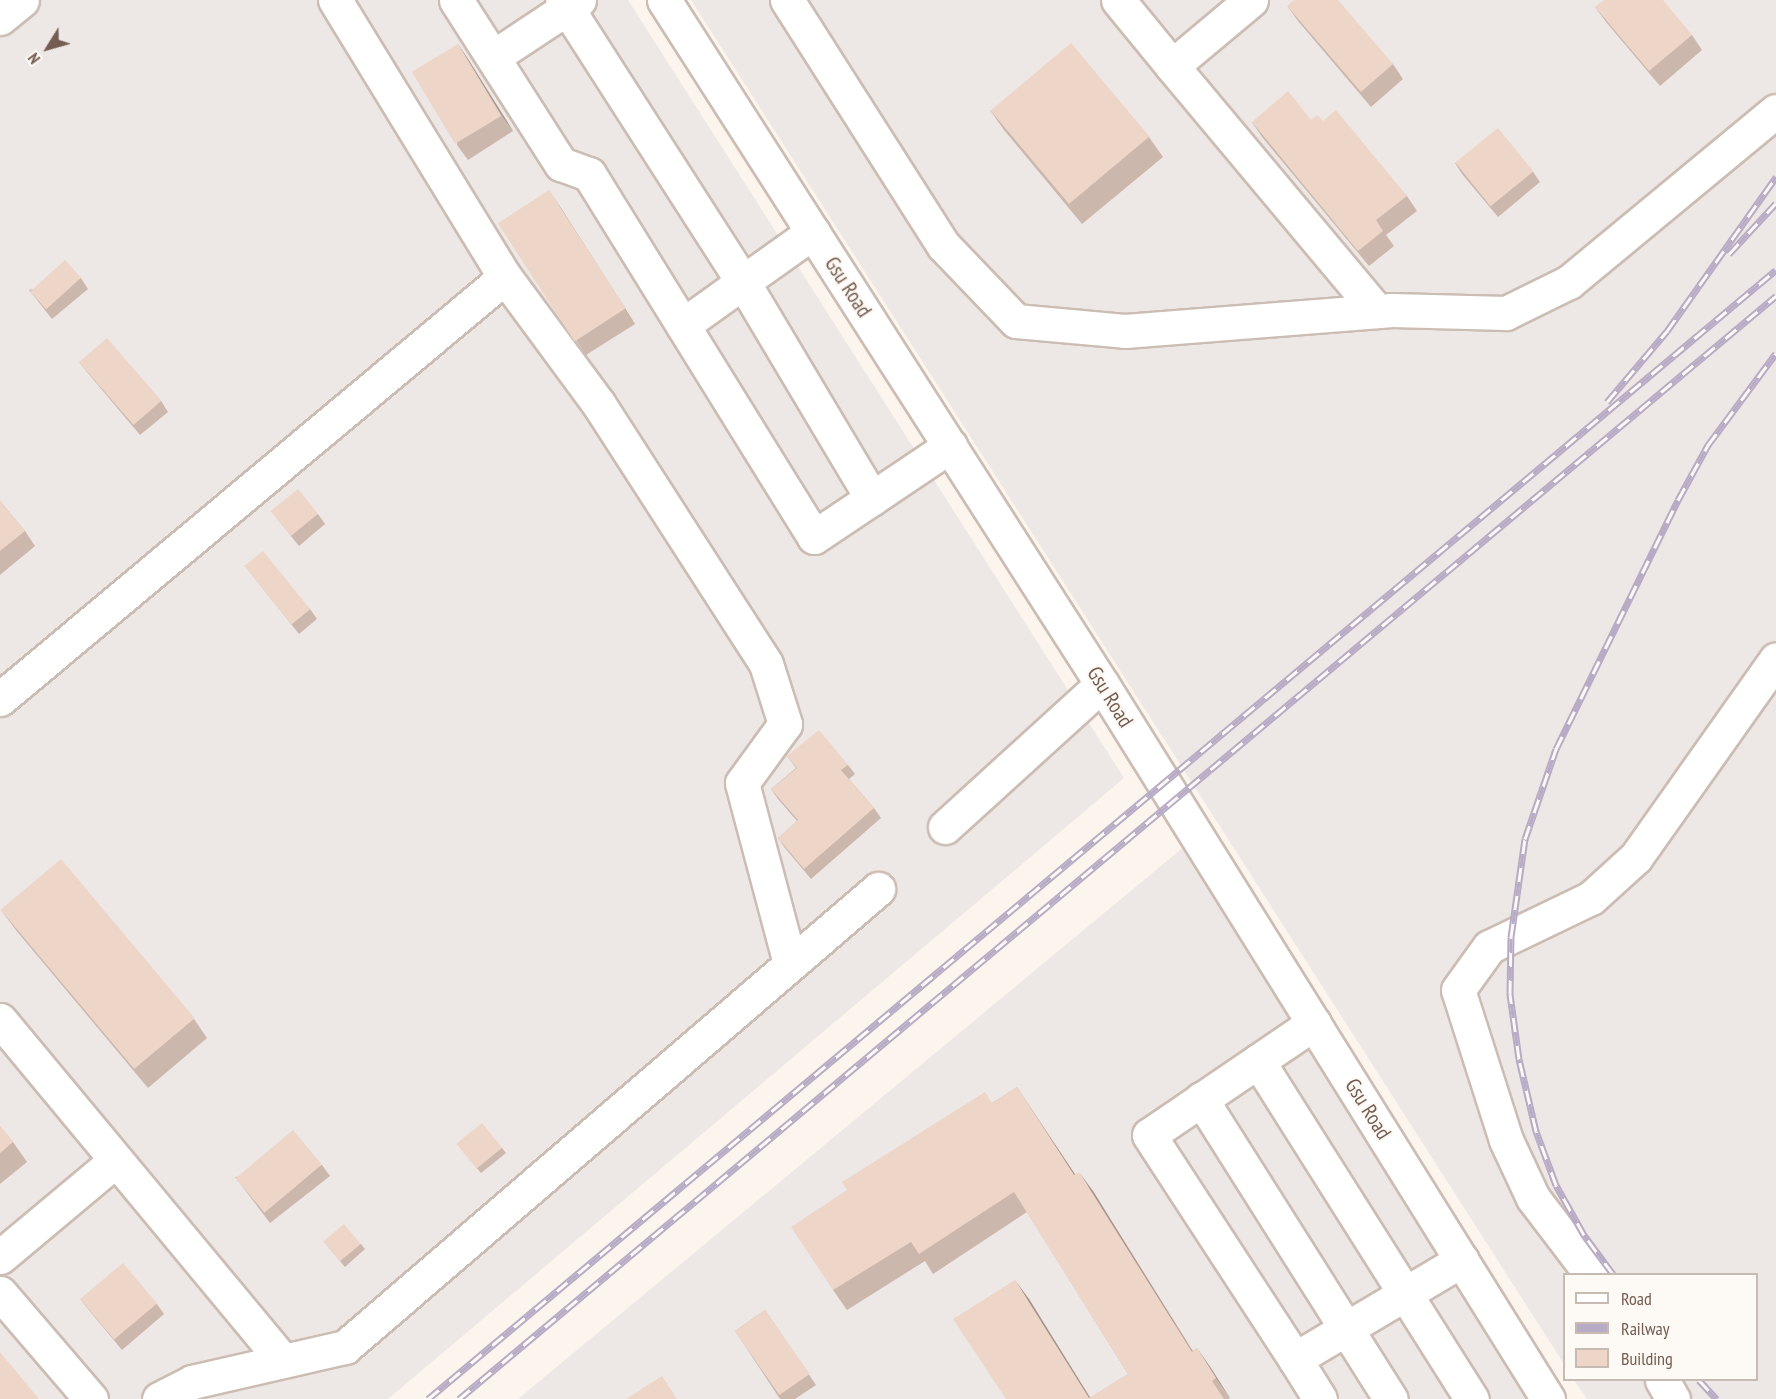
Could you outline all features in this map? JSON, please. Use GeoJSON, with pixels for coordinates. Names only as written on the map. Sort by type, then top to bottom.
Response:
{"type":"FeatureCollection","features":[{"type":"Feature","properties":{"kind":"street"},"geometry":{"type":"LineString","coordinates":[[0,18],[22,0]]}},
{"type":"Feature","properties":{"kind":"street"},"geometry":{"type":"LineString","coordinates":[[335,0],[505,278],[598,403],[766,664],[785,724],[742,783],[790,964]]}},
{"type":"Feature","properties":{"kind":"street"},"geometry":{"type":"LineString","coordinates":[[456,0],[561,164],[589,174],[814,537],[950,446]]}},
{"type":"Feature","properties":{"kind":"street","name":"Gsu Road"},"geometry":{"type":"LineString","coordinates":[[664,0],[1102,684],[1548,1399]]}},
{"type":"Feature","properties":{"kind":"street"},"geometry":{"type":"LineString","coordinates":[[787,0],[944,246],[1016,321],[1125,331],[1377,311],[1506,313],[1569,282],[1776,111]]}},
{"type":"Feature","properties":{"kind":"street"},"geometry":{"type":"LineString","coordinates":[[1118,0],[1377,311]]}},
{"type":"Feature","properties":{"kind":"street"},"geometry":{"type":"LineString","coordinates":[[1172,66],[1251,0]]}},
{"type":"Feature","properties":{"kind":"street"},"geometry":{"type":"LineString","coordinates":[[493,57],[569,3],[743,282],[872,498]]}},
{"type":"Feature","properties":{"kind":"street"},"geometry":{"type":"LineString","coordinates":[[683,326],[813,232]]}},
{"type":"Feature","properties":{"kind":"street"},"geometry":{"type":"LineString","coordinates":[[0,699],[505,278]]}},
{"type":"Feature","properties":{"kind":"street"},"geometry":{"type":"LineString","coordinates":[[1589,1273],[1533,1198],[1506,1140],[1458,990],[1489,947],[1591,898],[1636,857],[1776,659]]}},
{"type":"Feature","properties":{"kind":"street"},"geometry":{"type":"LineString","coordinates":[[945,827],[1102,684]]}},
{"type":"Feature","properties":{"kind":"street"},"geometry":{"type":"LineString","coordinates":[[159,1399],[192,1382],[345,1347],[878,889]]}},
{"type":"Feature","properties":{"kind":"street"},"geometry":{"type":"LineString","coordinates":[[0,1020],[283,1361]]}},
{"type":"Feature","properties":{"kind":"street"},"geometry":{"type":"LineString","coordinates":[[1314,1023],[1149,1135],[1320,1399]]}},
{"type":"Feature","properties":{"kind":"street"},"geometry":{"type":"LineString","coordinates":[[1258,1061],[1472,1399]]}},
{"type":"Feature","properties":{"kind":"street"},"geometry":{"type":"LineString","coordinates":[[1202,1100],[1391,1399]]}},
{"type":"Feature","properties":{"kind":"street"},"geometry":{"type":"LineString","coordinates":[[0,1257],[116,1160]]}},
{"type":"Feature","properties":{"kind":"street"},"geometry":{"type":"LineString","coordinates":[[1295,1359],[1462,1260]]}},
{"type":"Feature","properties":{"kind":"street"},"geometry":{"type":"LineString","coordinates":[[0,1293],[91,1399]]}},
{"type":"Feature","properties":{"kind":"street"},"geometry":{"type":"LineString","coordinates":[[1663,1381],[1673,1399]]}},
{"type":"Feature","properties":{"kind":"shaded area"},"geometry":{"type":"Polygon","coordinates":[[[0,0],[628,0],[1124,778],[388,1399],[0,1399],[0,0]]]}},
{"type":"Feature","properties":{"kind":"shaded area"},"geometry":{"type":"Polygon","coordinates":[[[691,0],[1776,0],[1776,1399],[1587,1399],[1575,1381],[1758,1381],[1758,1273],[1563,1273],[1563,1362],[691,0]]]}},
{"type":"Feature","properties":{"kind":"shaded area"},"geometry":{"type":"Polygon","coordinates":[[[1185,846],[1536,1399],[518,1399],[1185,846]]]}},
{"type":"Feature","properties":{"kind":"building"},"geometry":{"type":"Polygon","coordinates":[[[1294,0],[1338,0],[1393,64],[1361,92],[1287,6],[1294,0]]]}},
{"type":"Feature","properties":{"kind":"building"},"geometry":{"type":"Polygon","coordinates":[[[1604,0],[1663,0],[1692,35],[1649,71],[1595,7],[1604,0]]]}},
{"type":"Feature","properties":{"kind":"building"},"geometry":{"type":"Polygon","coordinates":[[[1071,43],[1149,136],[1069,204],[991,110],[1071,43]]]}},
{"type":"Feature","properties":{"kind":"building"},"geometry":{"type":"Polygon","coordinates":[[[458,44],[501,116],[455,144],[412,72],[458,44]]]}},
{"type":"Feature","properties":{"kind":"building"},"geometry":{"type":"Polygon","coordinates":[[[1288,91],[1311,120],[1317,115],[1323,121],[1336,110],[1407,196],[1376,220],[1383,231],[1358,251],[1252,122],[1288,91]]]}},
{"type":"Feature","properties":{"kind":"building"},"geometry":{"type":"Polygon","coordinates":[[[1498,128],[1533,172],[1490,206],[1455,163],[1498,128]]]}},
{"type":"Feature","properties":{"kind":"building"},"geometry":{"type":"Polygon","coordinates":[[[549,190],[626,308],[575,341],[498,223],[549,190]]]}},
{"type":"Feature","properties":{"kind":"building"},"geometry":{"type":"Polygon","coordinates":[[[65,260],[81,278],[46,309],[30,291],[65,260]]]}},
{"type":"Feature","properties":{"kind":"building"},"geometry":{"type":"Polygon","coordinates":[[[107,338],[161,401],[134,425],[79,362],[107,338]]]}},
{"type":"Feature","properties":{"kind":"building"},"geometry":{"type":"Polygon","coordinates":[[[298,489],[318,514],[291,536],[271,511],[298,489]]]}},
{"type":"Feature","properties":{"kind":"building"},"geometry":{"type":"Polygon","coordinates":[[[0,501],[25,531],[0,551],[0,501]]]}},
{"type":"Feature","properties":{"kind":"building"},"geometry":{"type":"Polygon","coordinates":[[[263,551],[310,609],[292,624],[244,566],[263,551]]]}},
{"type":"Feature","properties":{"kind":"building"},"geometry":{"type":"Polygon","coordinates":[[[819,730],[848,765],[841,770],[874,808],[804,869],[778,838],[798,820],[771,789],[797,768],[787,756],[819,730]]]}},
{"type":"Feature","properties":{"kind":"building"},"geometry":{"type":"Polygon","coordinates":[[[61,859],[195,1018],[134,1069],[0,910],[61,859]]]}},
{"type":"Feature","properties":{"kind":"building"},"geometry":{"type":"Polygon","coordinates":[[[1017,1087],[1074,1175],[1079,1172],[1192,1352],[1197,1348],[1216,1378],[1212,1381],[1224,1399],[1006,1399],[953,1319],[1015,1280],[1089,1398],[1128,1374],[1014,1192],[919,1254],[911,1242],[833,1290],[791,1227],[847,1190],[842,1182],[985,1092],[992,1103],[1017,1087]]]}},
{"type":"Feature","properties":{"kind":"building"},"geometry":{"type":"Polygon","coordinates":[[[482,1123],[502,1148],[476,1169],[456,1144],[482,1123]]]}},
{"type":"Feature","properties":{"kind":"building"},"geometry":{"type":"Polygon","coordinates":[[[0,1126],[13,1142],[0,1153],[0,1126]]]}},
{"type":"Feature","properties":{"kind":"building"},"geometry":{"type":"Polygon","coordinates":[[[293,1130],[322,1164],[264,1213],[236,1178],[293,1130]]]}},
{"type":"Feature","properties":{"kind":"building"},"geometry":{"type":"Polygon","coordinates":[[[344,1224],[361,1244],[340,1261],[323,1241],[344,1224]]]}},
{"type":"Feature","properties":{"kind":"building"},"geometry":{"type":"Polygon","coordinates":[[[123,1263],[157,1304],[114,1340],[80,1299],[123,1263]]]}},
{"type":"Feature","properties":{"kind":"building"},"geometry":{"type":"Polygon","coordinates":[[[765,1310],[810,1374],[779,1395],[735,1331],[765,1310]]]}},
{"type":"Feature","properties":{"kind":"building"},"geometry":{"type":"Polygon","coordinates":[[[0,1352],[39,1399],[0,1399],[0,1352]]]}},
{"type":"Feature","properties":{"kind":"building"},"geometry":{"type":"Polygon","coordinates":[[[662,1376],[677,1399],[626,1399],[662,1376]]]}},
{"type":"Feature","properties":{"kind":"railway"},"geometry":{"type":"LineString","coordinates":[[1607,402],[1667,331],[1776,177]]}},
{"type":"Feature","properties":{"kind":"railway"},"geometry":{"type":"LineString","coordinates":[[1729,254],[1776,203]]}},
{"type":"Feature","properties":{"kind":"railway"},"geometry":{"type":"LineString","coordinates":[[428,1399],[1776,270]]}},
{"type":"Feature","properties":{"kind":"railway"},"geometry":{"type":"LineString","coordinates":[[459,1399],[1776,296]]}},
{"type":"Feature","properties":{"kind":"railway"},"geometry":{"type":"LineString","coordinates":[[1612,1273],[1584,1235],[1556,1185],[1536,1131],[1519,1059],[1510,994],[1511,937],[1525,839],[1556,749],[1678,500],[1708,445],[1776,353]]}},
{"type":"Feature","properties":{"kind":"railway"},"geometry":{"type":"LineString","coordinates":[[1700,1381],[1717,1399]]}}]}
